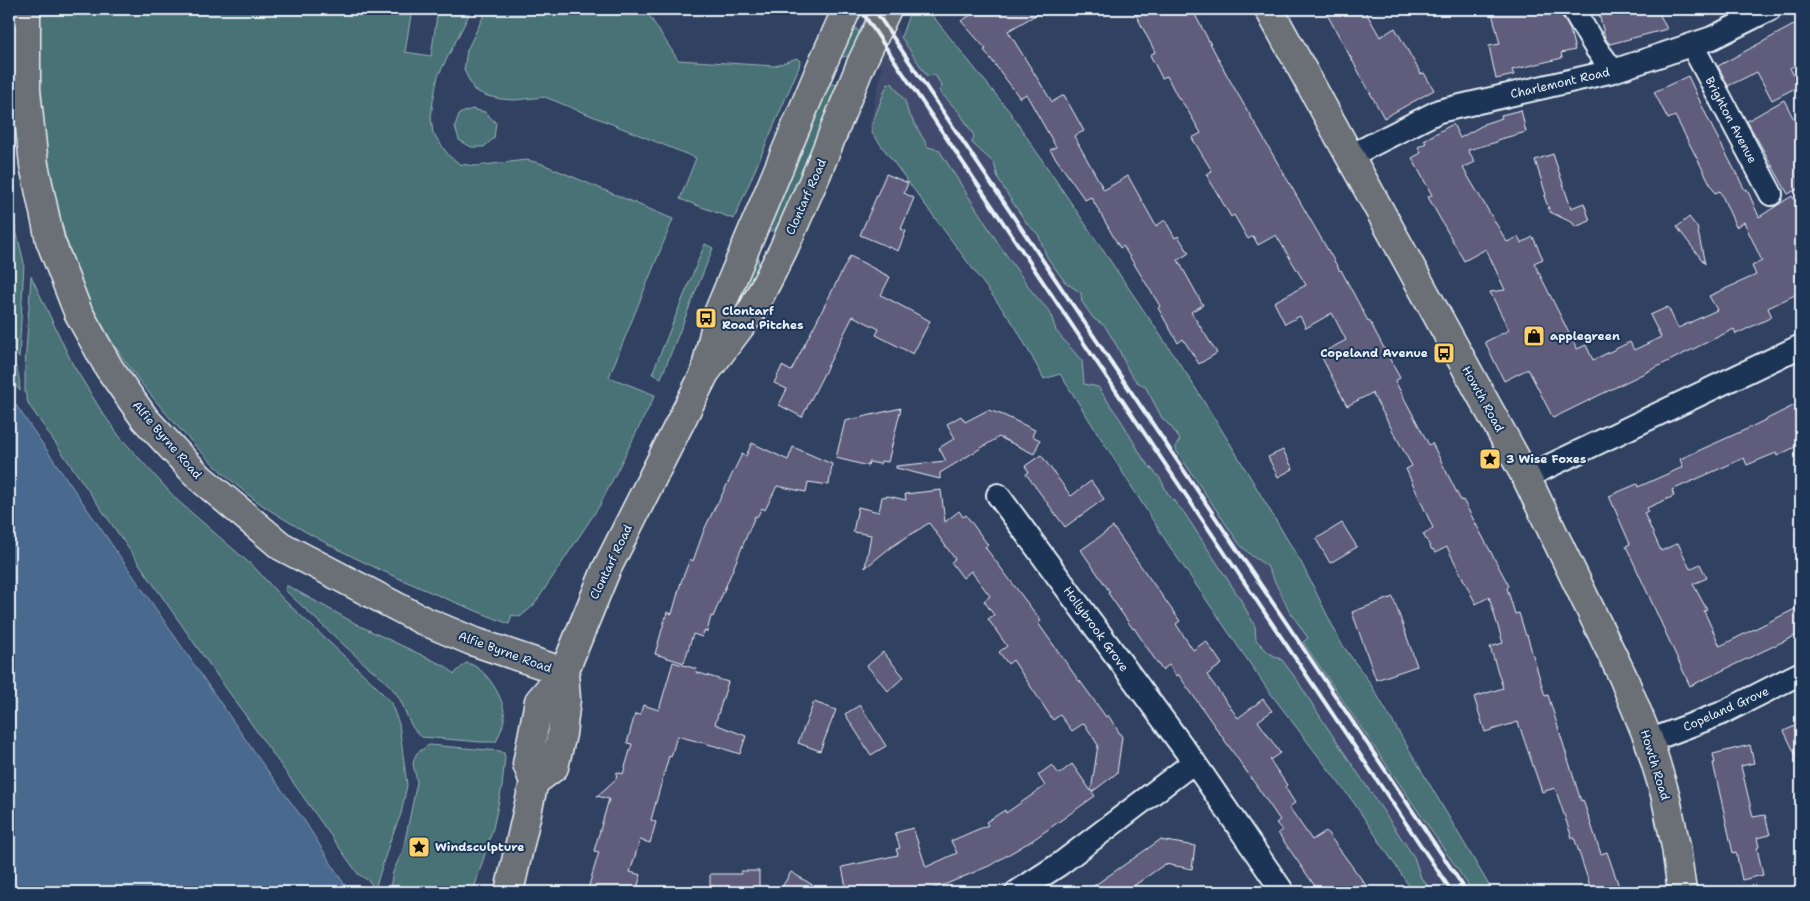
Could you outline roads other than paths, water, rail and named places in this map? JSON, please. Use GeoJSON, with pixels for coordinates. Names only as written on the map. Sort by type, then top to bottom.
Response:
{"type":"FeatureCollection","features":[{"type":"Feature","properties":{"kind":"main road","name":"Alfie Byrne Road"},"geometry":{"type":"LineString","coordinates":[[26,9],[26,90],[34,165],[50,240],[78,312],[109,368],[145,419],[200,478],[282,546],[422,620],[472,641],[564,672]]}},
{"type":"Feature","properties":{"kind":"main road","name":"Clontarf Road"},"geometry":{"type":"LineString","coordinates":[[705,373],[719,310],[816,78],[847,9]]}},
{"type":"Feature","properties":{"kind":"main road","name":"Clontarf Road"},"geometry":{"type":"LineString","coordinates":[[509,892],[534,782],[527,764],[539,701],[564,672],[606,570],[705,373],[752,310],[783,250],[817,174],[861,64],[887,9]]}},
{"type":"Feature","properties":{"kind":"main road","name":"Howth Road"},"geometry":{"type":"LineString","coordinates":[[1269,9],[1526,477],[1623,677],[1649,741],[1665,794],[1682,892]]}},
{"type":"Feature","properties":{"kind":"street"},"geometry":{"type":"LineString","coordinates":[[1572,9],[1613,71]]}},
{"type":"Feature","properties":{"kind":"street","name":"Charlemont Road"},"geometry":{"type":"LineString","coordinates":[[1350,156],[1439,111],[1613,71],[1712,38],[1770,9]]}},
{"type":"Feature","properties":{"kind":"street","name":"Brighton Avenue"},"geometry":{"type":"LineString","coordinates":[[1692,45],[1771,194]]}},
{"type":"Feature","properties":{"kind":"street"},"geometry":{"type":"LineString","coordinates":[[1526,477],[1801,346]]}},
{"type":"Feature","properties":{"kind":"street","name":"Hollybrook Grove"},"geometry":{"type":"LineString","coordinates":[[998,495],[1194,762],[1283,892]]}},
{"type":"Feature","properties":{"kind":"street","name":"Copeland Grove"},"geometry":{"type":"LineString","coordinates":[[1649,741],[1720,714],[1801,673]]}},
{"type":"Feature","properties":{"kind":"street"},"geometry":{"type":"LineString","coordinates":[[1018,892],[1060,864],[1194,762]]}},
{"type":"Feature","properties":{"kind":"railway"},"geometry":{"type":"LineString","coordinates":[[860,9],[1452,892]]}},
{"type":"Feature","properties":{"kind":"railway"},"geometry":{"type":"LineString","coordinates":[[874,9],[1467,892]]}},
{"type":"Feature","properties":{"kind":"place","name":"Clontarf Road Pitches"},"geometry":{"type":"Point","coordinates":[706,318]}},
{"type":"Feature","properties":{"kind":"place","name":"applegreen"},"geometry":{"type":"Point","coordinates":[1534,336]}},
{"type":"Feature","properties":{"kind":"place","name":"Copeland Avenue"},"geometry":{"type":"Point","coordinates":[1444,353]}},
{"type":"Feature","properties":{"kind":"place","name":"3 Wise Foxes"},"geometry":{"type":"Point","coordinates":[1490,459]}},
{"type":"Feature","properties":{"kind":"place","name":"Windsculpture"},"geometry":{"type":"Point","coordinates":[419,847]}}]}
